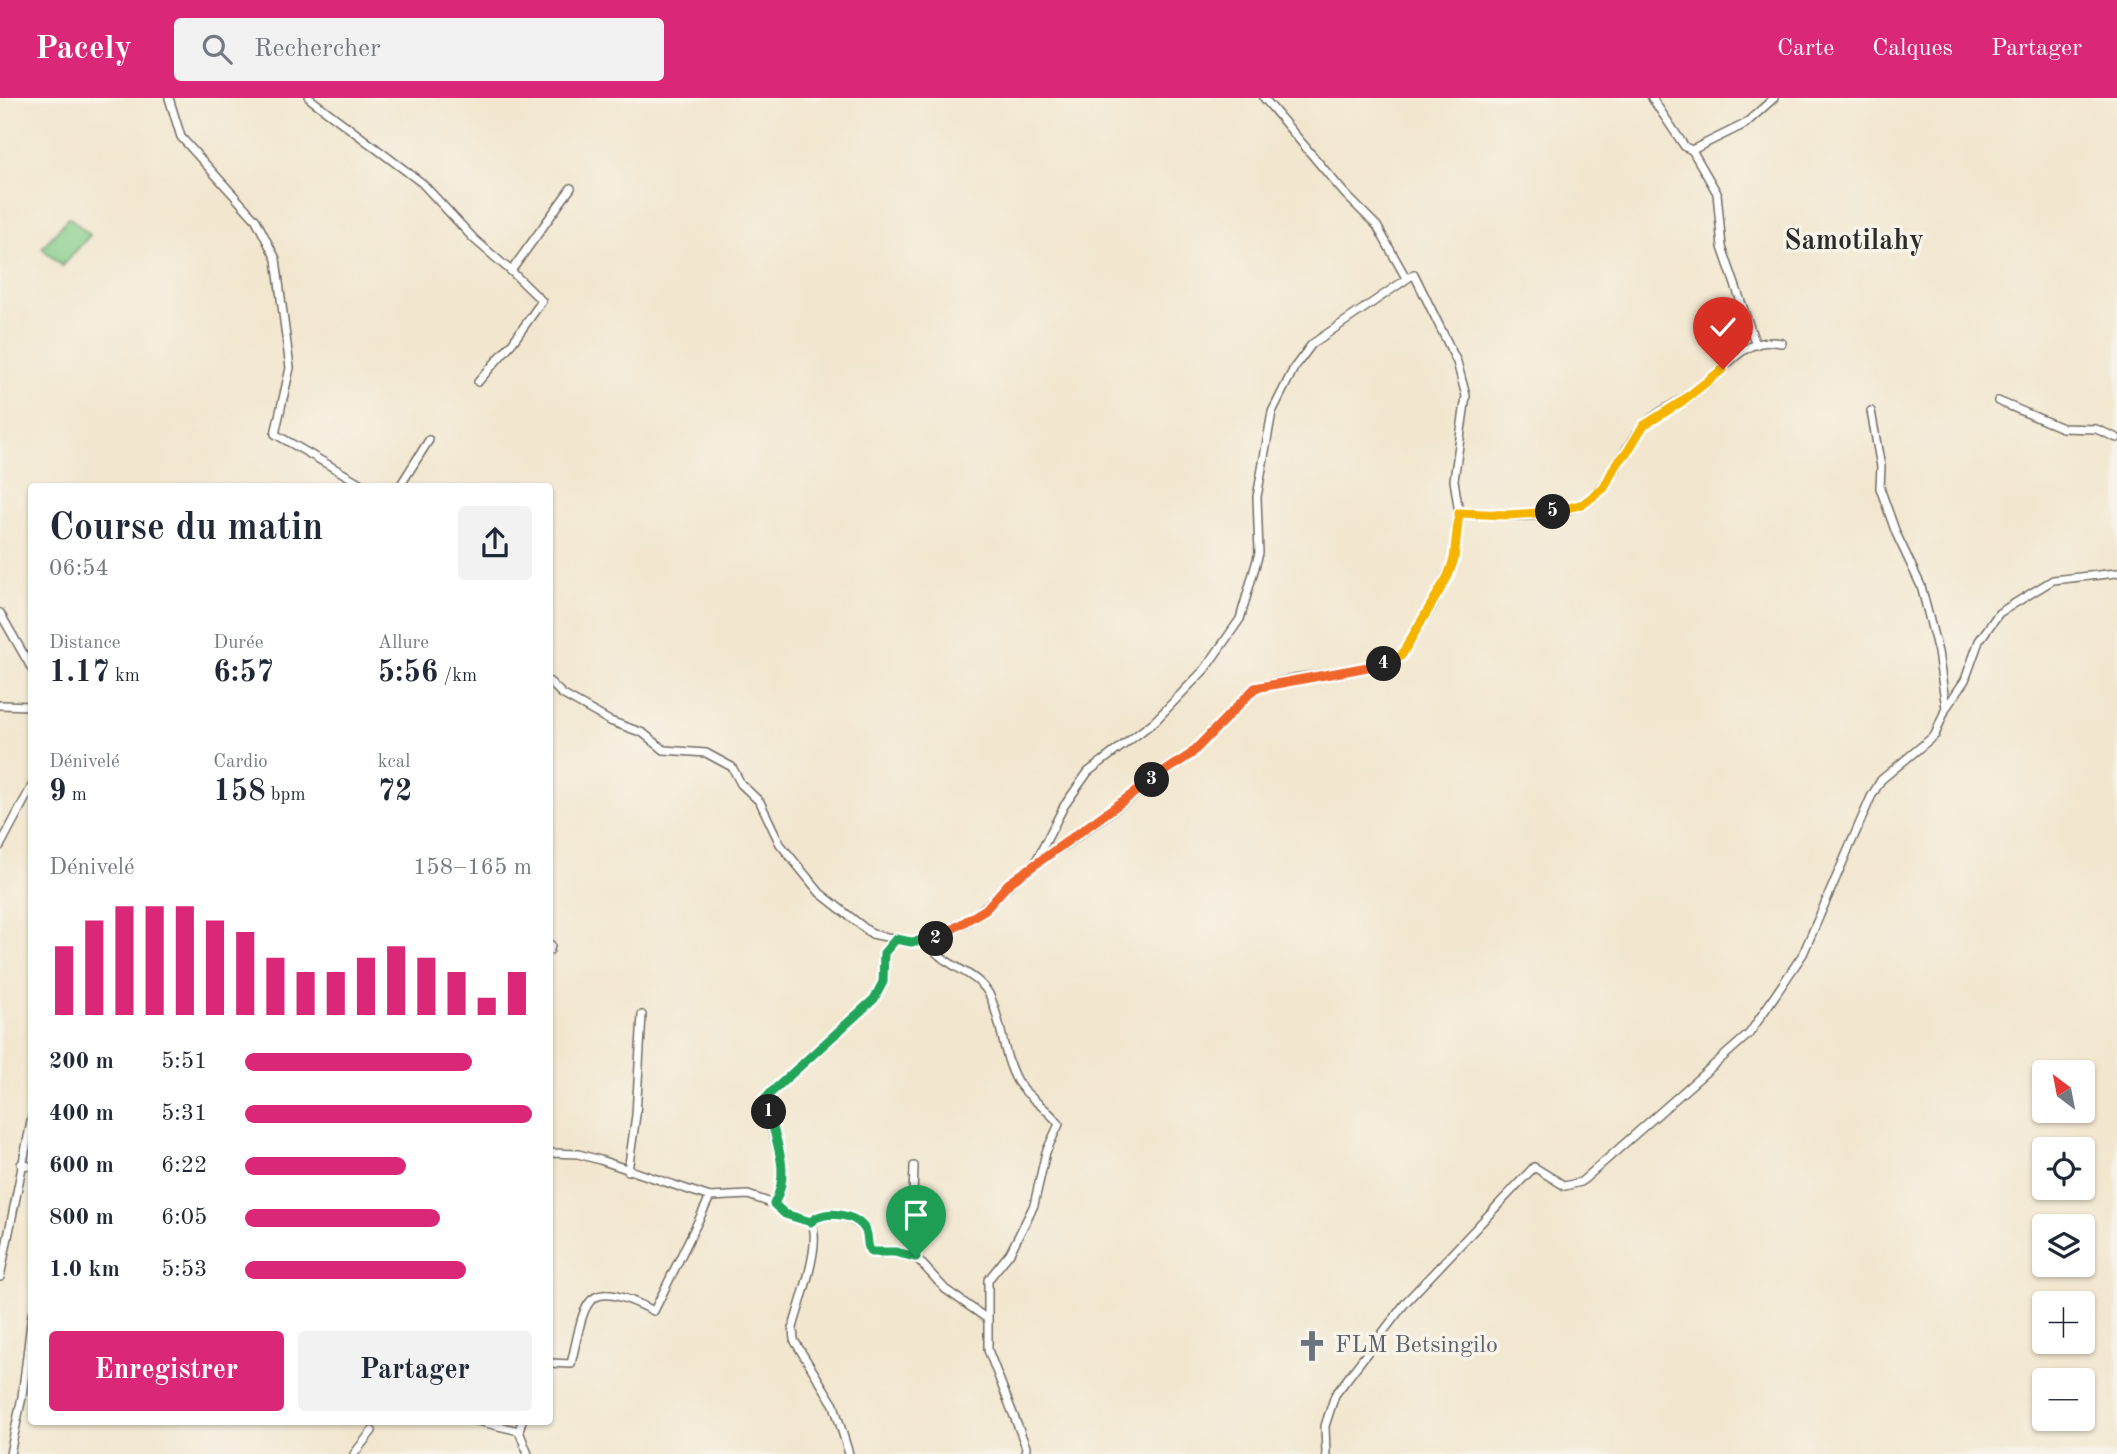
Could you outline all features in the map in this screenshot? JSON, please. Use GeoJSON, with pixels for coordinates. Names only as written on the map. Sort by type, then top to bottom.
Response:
{"type":"FeatureCollection","features":[{"type":"Feature","properties":{"kind":"street"},"geometry":{"type":"LineString","coordinates":[[169,98],[181,137],[256,220],[276,259],[290,368],[275,434],[360,483]]}},
{"type":"Feature","properties":{"kind":"street"},"geometry":{"type":"LineString","coordinates":[[309,98],[422,183],[474,239],[542,301],[513,342],[478,382]]}},
{"type":"Feature","properties":{"kind":"street"},"geometry":{"type":"LineString","coordinates":[[1264,98],[1345,194],[1377,226],[1406,278]]}},
{"type":"Feature","properties":{"kind":"street"},"geometry":{"type":"LineString","coordinates":[[1652,98],[1685,147],[1692,150],[1717,193],[1722,247],[1756,345]]}},
{"type":"Feature","properties":{"kind":"street"},"geometry":{"type":"LineString","coordinates":[[1692,150],[1745,124],[1774,98]]}},
{"type":"Feature","properties":{"kind":"street"},"geometry":{"type":"LineString","coordinates":[[510,271],[571,188]]}},
{"type":"Feature","properties":{"kind":"street"},"geometry":{"type":"LineString","coordinates":[[553,685],[562,694],[610,721],[643,733],[664,750],[706,753],[732,767],[741,784],[760,802],[780,844],[820,893],[872,934],[930,942],[986,909],[1008,884],[1035,863],[1064,846],[1191,754],[1255,688],[1367,668],[1401,656],[1448,576],[1454,559],[1459,513],[1454,480],[1466,396],[1457,362],[1414,274],[1312,344],[1288,377],[1272,412],[1256,497],[1259,553],[1240,619],[1205,669],[1155,721],[1088,772],[1064,806],[1035,863]]}},
{"type":"Feature","properties":{"kind":"street"},"geometry":{"type":"LineString","coordinates":[[1459,513],[1545,513],[1583,504],[1604,488],[1615,466],[1643,426],[1681,402],[1738,355],[1756,345],[1782,344]]}},
{"type":"Feature","properties":{"kind":"street"},"geometry":{"type":"LineString","coordinates":[[1998,401],[2063,428],[2096,429],[2117,438]]}},
{"type":"Feature","properties":{"kind":"street"},"geometry":{"type":"LineString","coordinates":[[1871,411],[1881,467],[1880,488],[1896,533],[1922,586],[1946,708]]}},
{"type":"Feature","properties":{"kind":"street"},"geometry":{"type":"LineString","coordinates":[[402,483],[429,440]]}},
{"type":"Feature","properties":{"kind":"street"},"geometry":{"type":"LineString","coordinates":[[1326,1454],[1325,1426],[1335,1395],[1406,1302],[1534,1167],[1565,1186],[1581,1182],[1749,1034],[1803,954],[1871,797],[1881,780],[1935,735],[1946,708],[1965,680],[1979,640],[1999,613],[2053,580],[2117,573]]}},
{"type":"Feature","properties":{"kind":"street"},"geometry":{"type":"LineString","coordinates":[[0,613],[28,662]]}},
{"type":"Feature","properties":{"kind":"street"},"geometry":{"type":"LineString","coordinates":[[0,705],[28,706]]}},
{"type":"Feature","properties":{"kind":"street"},"geometry":{"type":"LineString","coordinates":[[0,846],[28,794]]}},
{"type":"Feature","properties":{"kind":"street"},"geometry":{"type":"LineString","coordinates":[[774,1204],[783,1186],[783,1173],[765,1098],[874,999],[883,982],[884,953],[896,939]]}},
{"type":"Feature","properties":{"kind":"street"},"geometry":{"type":"LineString","coordinates":[[930,942],[936,955],[962,968],[989,993],[1001,1040],[1018,1083],[1059,1124],[1046,1152],[1034,1205],[1010,1253],[988,1280],[988,1350],[1027,1447],[1026,1454]]}},
{"type":"Feature","properties":{"kind":"street"},"geometry":{"type":"LineString","coordinates":[[628,1171],[636,1115],[642,1015]]}},
{"type":"Feature","properties":{"kind":"street"},"geometry":{"type":"LineString","coordinates":[[0,1277],[28,1134]]}},
{"type":"Feature","properties":{"kind":"street"},"geometry":{"type":"LineString","coordinates":[[553,1153],[578,1154],[710,1197],[740,1194],[774,1204],[785,1214],[811,1222],[816,1230],[813,1252],[793,1328],[794,1340],[834,1405],[849,1454]]}},
{"type":"Feature","properties":{"kind":"street"},"geometry":{"type":"LineString","coordinates":[[21,1164],[28,1166]]}},
{"type":"Feature","properties":{"kind":"street"},"geometry":{"type":"LineString","coordinates":[[914,1166],[916,1257]]}},
{"type":"Feature","properties":{"kind":"street"},"geometry":{"type":"LineString","coordinates":[[553,1363],[571,1364],[584,1306],[593,1298],[602,1294],[626,1297],[654,1311],[710,1197]]}},
{"type":"Feature","properties":{"kind":"street"},"geometry":{"type":"LineString","coordinates":[[811,1222],[817,1216],[834,1214],[865,1228],[871,1252],[895,1252],[916,1257],[945,1289],[986,1318]]}},
{"type":"Feature","properties":{"kind":"street"},"geometry":{"type":"LineString","coordinates":[[10,1454],[22,1397],[28,1347]]}},
{"type":"Feature","properties":{"kind":"street"},"geometry":{"type":"LineString","coordinates":[[494,1425],[519,1431]]}},
{"type":"Feature","properties":{"kind":"street"},"geometry":{"type":"LineString","coordinates":[[521,1425],[519,1431],[528,1454]]}},
{"type":"Feature","properties":{"kind":"street"},"geometry":{"type":"LineString","coordinates":[[354,1454],[372,1431]]}},
{"type":"Feature","properties":{"kind":"green space"},"geometry":{"type":"Polygon","coordinates":[[[69,217],[90,235],[62,266],[42,248],[69,217]]]}},
{"type":"Feature","properties":{"kind":"place","name":"FLM Betsingilo"},"geometry":{"type":"Point","coordinates":[1312,1346]}},
{"type":"Feature","properties":{"kind":"district","name":"Samotilahy"},"geometry":{"type":"Point","coordinates":[1854,242]}},
{"type":"Feature","properties":{"kind":"route"},"geometry":{"type":"LineString","coordinates":[[916,1257],[895,1252],[871,1252],[867,1247],[865,1228],[834,1214],[824,1213],[811,1222],[785,1214],[774,1204],[783,1186],[783,1173],[765,1104],[765,1098],[874,999],[883,982],[884,953],[896,939],[930,942],[969,921],[986,909],[1008,884],[1035,863],[1064,846],[1191,754],[1255,688],[1294,678],[1367,668],[1401,656],[1448,576],[1454,559],[1459,513],[1545,513],[1583,504],[1604,488],[1615,466],[1643,426],[1712,380],[1723,369]]}}]}
